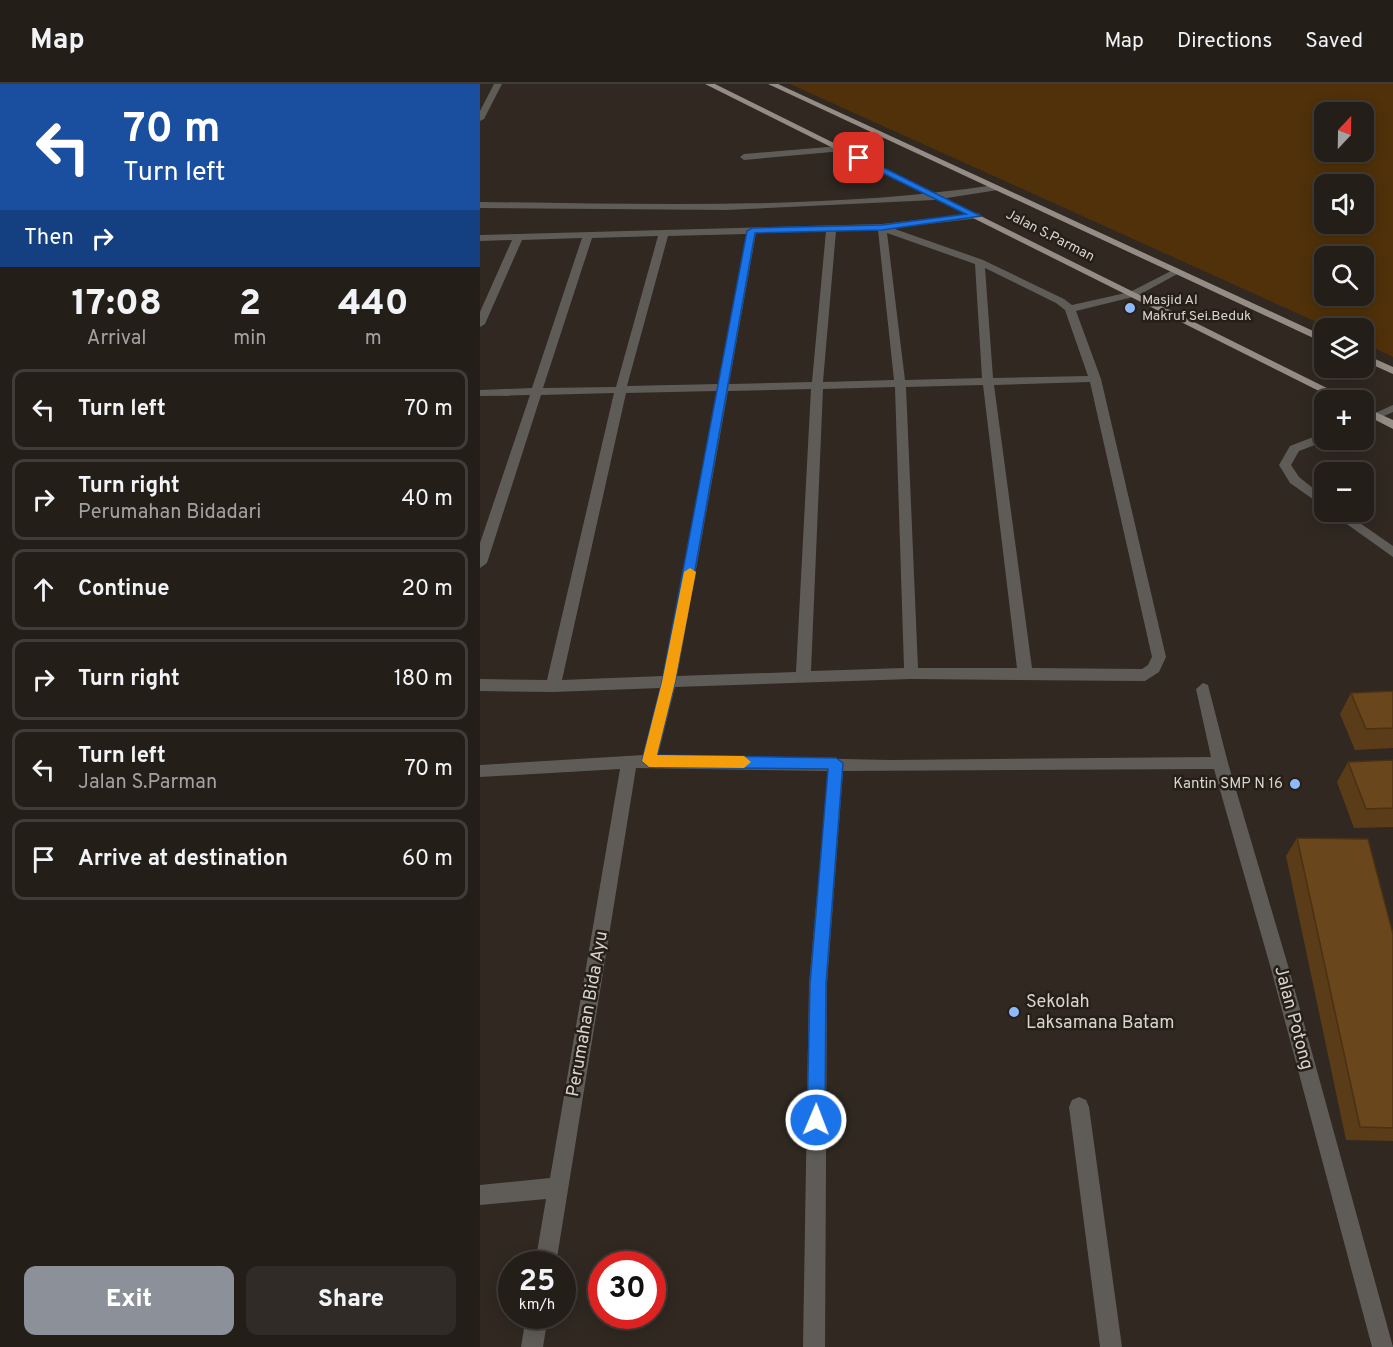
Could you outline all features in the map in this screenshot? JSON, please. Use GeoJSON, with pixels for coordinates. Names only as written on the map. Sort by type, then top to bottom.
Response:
{"type":"FeatureCollection","features":[{"type":"Feature","properties":{"kind":"main road","name":"Jalan S.Parman"},"geometry":{"type":"LineString","coordinates":[[709,84],[1325,390]]}},
{"type":"Feature","properties":{"kind":"main road","name":"Jalan S.Parman"},"geometry":{"type":"LineString","coordinates":[[772,84],[1314,335]]}},
{"type":"Feature","properties":{"kind":"main road"},"geometry":{"type":"LineString","coordinates":[[1374,362],[1393,371]]}},
{"type":"Feature","properties":{"kind":"main road"},"geometry":{"type":"LineString","coordinates":[[1374,415],[1393,425]]}},
{"type":"Feature","properties":{"kind":"street"},"geometry":{"type":"LineString","coordinates":[[480,119],[498,84]]}},
{"type":"Feature","properties":{"kind":"street"},"geometry":{"type":"LineString","coordinates":[[744,156],[840,149]]}},
{"type":"Feature","properties":{"kind":"street"},"geometry":{"type":"LineString","coordinates":[[480,206],[726,207],[934,196],[995,188]]}},
{"type":"Feature","properties":{"kind":"street"},"geometry":{"type":"LineString","coordinates":[[480,238],[882,227],[943,218],[977,216]]}},
{"type":"Feature","properties":{"kind":"street"},"geometry":{"type":"LineString","coordinates":[[480,685],[553,686],[911,673],[1025,672],[1145,675],[1154,668],[1159,657],[1095,379],[1070,309],[1028,284],[980,262],[900,236],[882,227]]}},
{"type":"Feature","properties":{"kind":"street"},"geometry":{"type":"LineString","coordinates":[[882,227],[900,384],[911,673]]}},
{"type":"Feature","properties":{"kind":"street"},"geometry":{"type":"LineString","coordinates":[[803,677],[817,387],[831,229]]}},
{"type":"Feature","properties":{"kind":"street"},"geometry":{"type":"LineString","coordinates":[[649,761],[669,682],[752,231]]}},
{"type":"Feature","properties":{"kind":"street"},"geometry":{"type":"LineString","coordinates":[[553,686],[621,389],[664,233]]}},
{"type":"Feature","properties":{"kind":"street"},"geometry":{"type":"LineString","coordinates":[[480,563],[588,235]]}},
{"type":"Feature","properties":{"kind":"street"},"geometry":{"type":"LineString","coordinates":[[480,324],[518,238]]}},
{"type":"Feature","properties":{"kind":"street"},"geometry":{"type":"LineString","coordinates":[[980,262],[988,381],[1025,672]]}},
{"type":"Feature","properties":{"kind":"street"},"geometry":{"type":"LineString","coordinates":[[1070,309],[1132,294],[1176,272]]}},
{"type":"Feature","properties":{"kind":"street"},"geometry":{"type":"LineString","coordinates":[[480,393],[1095,379]]}},
{"type":"Feature","properties":{"kind":"street"},"geometry":{"type":"LineString","coordinates":[[1374,418],[1393,408]]}},
{"type":"Feature","properties":{"kind":"street"},"geometry":{"type":"LineString","coordinates":[[1314,441],[1294,449],[1285,465],[1294,480],[1314,495]]}},
{"type":"Feature","properties":{"kind":"street"},"geometry":{"type":"LineString","coordinates":[[1350,522],[1393,552]]}},
{"type":"Feature","properties":{"kind":"street","name":"Jalan Potong"},"geometry":{"type":"LineString","coordinates":[[1203,689],[1220,763],[1280,969],[1383,1347]]}},
{"type":"Feature","properties":{"kind":"street"},"geometry":{"type":"LineString","coordinates":[[480,771],[649,761],[836,763],[890,766],[1220,763]]}},
{"type":"Feature","properties":{"kind":"street","name":"Perumahan Bida Ayu"},"geometry":{"type":"LineString","coordinates":[[548,1251],[629,763]]}},
{"type":"Feature","properties":{"kind":"street"},"geometry":{"type":"LineString","coordinates":[[814,1347],[818,984],[836,763]]}},
{"type":"Feature","properties":{"kind":"street"},"geometry":{"type":"LineString","coordinates":[[1079,1107],[1111,1347]]}},
{"type":"Feature","properties":{"kind":"street"},"geometry":{"type":"LineString","coordinates":[[480,1195],[558,1188]]}},
{"type":"Feature","properties":{"kind":"street"},"geometry":{"type":"LineString","coordinates":[[532,1347],[535,1329]]}},
{"type":"Feature","properties":{"kind":"shaded area"},"geometry":{"type":"Polygon","coordinates":[[[790,84],[1393,84],[1393,357],[1374,348],[1374,318],[1314,318],[1314,321],[790,84]]]}},
{"type":"Feature","properties":{"kind":"building"},"geometry":{"type":"Polygon","coordinates":[[[1393,691],[1393,728],[1366,729],[1351,693],[1393,691]]]}},
{"type":"Feature","properties":{"kind":"building"},"geometry":{"type":"Polygon","coordinates":[[[1393,760],[1393,808],[1366,809],[1348,762],[1393,760]]]}},
{"type":"Feature","properties":{"kind":"building"},"geometry":{"type":"Polygon","coordinates":[[[1297,838],[1368,839],[1393,934],[1393,1128],[1360,1127],[1297,838]]]}},
{"type":"Feature","properties":{"kind":"slow traffic"},"geometry":{"type":"LineString","coordinates":[[690,572],[669,682],[649,761],[744,762]]}},
{"type":"Feature","properties":{"kind":"place","name":"Masjid Al Makruf Sei.Beduk"},"geometry":{"type":"Point","coordinates":[1130,308]}},
{"type":"Feature","properties":{"kind":"place","name":"Kantin SMP N 16"},"geometry":{"type":"Point","coordinates":[1295,784]}},
{"type":"Feature","properties":{"kind":"place","name":"Sekolah Laksamana Batam"},"geometry":{"type":"Point","coordinates":[1014,1012]}},
{"type":"Feature","properties":{"kind":"route"},"geometry":{"type":"LineString","coordinates":[[816,1120],[818,984],[836,763],[649,761],[669,682],[752,231],[882,227],[943,218],[977,216],[859,158]]}}]}
